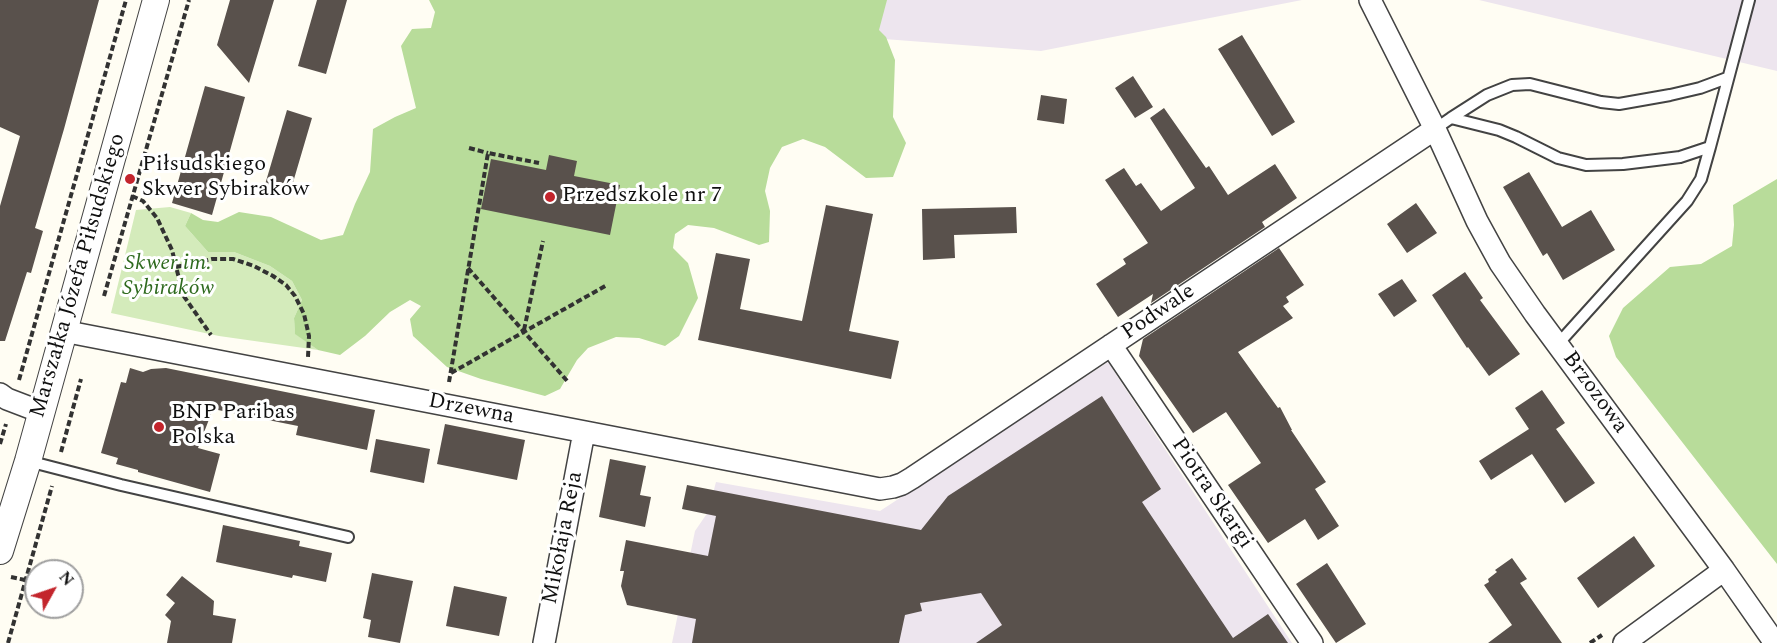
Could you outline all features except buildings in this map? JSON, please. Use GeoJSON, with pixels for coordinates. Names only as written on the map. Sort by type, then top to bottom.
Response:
{"type":"FeatureCollection","features":[{"type":"Feature","properties":{"kind":"street","name":"Marszałka Józefa Piłsudskiego"},"geometry":{"type":"LineString","coordinates":[[0,551],[28,461],[156,0]]}},
{"type":"Feature","properties":{"kind":"street","name":"Brzozowa"},"geometry":{"type":"LineString","coordinates":[[1370,0],[1443,123],[1478,221],[1500,263],[1775,643]]}},
{"type":"Feature","properties":{"kind":"street","name":"Podwale"},"geometry":{"type":"LineString","coordinates":[[880,489],[902,484],[1443,123]]}},
{"type":"Feature","properties":{"kind":"street","name":"Drzewna"},"geometry":{"type":"LineString","coordinates":[[63,331],[880,489]]}},
{"type":"Feature","properties":{"kind":"street","name":"Piotra Skargi"},"geometry":{"type":"LineString","coordinates":[[1111,345],[1312,643]]}},
{"type":"Feature","properties":{"kind":"street"},"geometry":{"type":"LineString","coordinates":[[7,398],[41,412]]}},
{"type":"Feature","properties":{"kind":"street","name":"Mikołaja Reja"},"geometry":{"type":"LineString","coordinates":[[544,643],[584,432]]}},
{"type":"Feature","properties":{"kind":"street"},"geometry":{"type":"LineString","coordinates":[[1624,643],[1724,570]]}},
{"type":"Feature","properties":{"kind":"lane"},"geometry":{"type":"LineString","coordinates":[[1558,344],[1687,201],[1701,179],[1749,0]]}},
{"type":"Feature","properties":{"kind":"lane"},"geometry":{"type":"LineString","coordinates":[[1443,123],[1488,95],[1512,85],[1530,84],[1601,102],[1619,104],[1670,96],[1727,78]]}},
{"type":"Feature","properties":{"kind":"lane"},"geometry":{"type":"LineString","coordinates":[[1443,123],[1499,130],[1558,158],[1586,165],[1623,164],[1680,157],[1710,147]]}},
{"type":"Feature","properties":{"kind":"lane"},"geometry":{"type":"LineString","coordinates":[[28,461],[348,537]]}},
{"type":"Feature","properties":{"kind":"path"},"geometry":{"type":"LineString","coordinates":[[0,444],[7,398],[126,0]]}},
{"type":"Feature","properties":{"kind":"path"},"geometry":{"type":"LineString","coordinates":[[103,297],[189,0]]}},
{"type":"Feature","properties":{"kind":"path"},"geometry":{"type":"LineString","coordinates":[[469,148],[539,163]]}},
{"type":"Feature","properties":{"kind":"path"},"geometry":{"type":"LineString","coordinates":[[448,388],[488,153]]}},
{"type":"Feature","properties":{"kind":"path"},"geometry":{"type":"LineString","coordinates":[[132,196],[143,201],[157,218],[168,241],[183,295],[190,307],[204,322],[214,341],[203,339]]}},
{"type":"Feature","properties":{"kind":"path"},"geometry":{"type":"LineString","coordinates":[[524,331],[543,241]]}},
{"type":"Feature","properties":{"kind":"path"},"geometry":{"type":"LineString","coordinates":[[176,267],[212,259],[232,259],[254,266],[279,280],[295,296],[304,314],[309,336],[308,360],[297,358]]}},
{"type":"Feature","properties":{"kind":"path"},"geometry":{"type":"LineString","coordinates":[[468,268],[569,383]]}},
{"type":"Feature","properties":{"kind":"path"},"geometry":{"type":"LineString","coordinates":[[450,374],[607,285]]}},
{"type":"Feature","properties":{"kind":"path"},"geometry":{"type":"LineString","coordinates":[[32,559],[83,369]]}},
{"type":"Feature","properties":{"kind":"path"},"geometry":{"type":"LineString","coordinates":[[11,577],[24,580]]}},
{"type":"Feature","properties":{"kind":"path"},"geometry":{"type":"LineString","coordinates":[[8,643],[24,587]]}},
{"type":"Feature","properties":{"kind":"shaded area"},"geometry":{"type":"Polygon","coordinates":[[[844,0],[1302,0],[1041,51],[858,37],[844,0]]]}},
{"type":"Feature","properties":{"kind":"shaded area"},"geometry":{"type":"Polygon","coordinates":[[[1479,0],[1777,0],[1777,71],[1479,0]]]}},
{"type":"Feature","properties":{"kind":"shaded area"},"geometry":{"type":"Polygon","coordinates":[[[1108,362],[1292,643],[672,643],[695,531],[708,512],[716,482],[880,511],[1108,362]]]}},
{"type":"Feature","properties":{"kind":"green space"},"geometry":{"type":"Polygon","coordinates":[[[429,0],[887,0],[879,30],[886,37],[895,60],[893,117],[906,143],[893,177],[866,178],[825,147],[803,139],[782,147],[770,168],[765,191],[770,211],[769,242],[759,245],[714,228],[688,225],[675,234],[673,248],[688,263],[698,298],[679,336],[665,346],[639,338],[616,337],[588,348],[577,360],[560,389],[545,396],[481,379],[447,367],[413,336],[410,319],[421,306],[410,300],[390,312],[365,336],[340,355],[318,350],[295,334],[294,318],[302,300],[292,281],[270,266],[234,252],[208,252],[185,226],[191,213],[203,220],[218,222],[239,212],[271,217],[321,240],[343,235],[370,172],[373,129],[416,108],[401,46],[412,29],[431,28],[435,12],[429,0]]]}},
{"type":"Feature","properties":{"kind":"green space"},"geometry":{"type":"Polygon","coordinates":[[[1777,179],[1777,564],[1616,357],[1609,336],[1623,308],[1670,267],[1701,264],[1732,246],[1733,205],[1777,179]]]}},
{"type":"Feature","properties":{"kind":"green space","name":"Skwer im. Sybiraków"},"geometry":{"type":"Polygon","coordinates":[[[170,207],[191,213],[185,226],[208,252],[234,252],[270,266],[292,281],[302,300],[294,318],[295,333],[318,350],[219,336],[111,313],[136,210],[170,207]]]}},
{"type":"Feature","properties":{"kind":"place","name":"Piłsudskiego Skwer Sybiraków"},"geometry":{"type":"Point","coordinates":[130,179]}},
{"type":"Feature","properties":{"kind":"place","name":"Przedszkole nr 7"},"geometry":{"type":"Point","coordinates":[550,197]}},
{"type":"Feature","properties":{"kind":"place","name":"BNP Paribas Polska"},"geometry":{"type":"Point","coordinates":[159,427]}}]}
